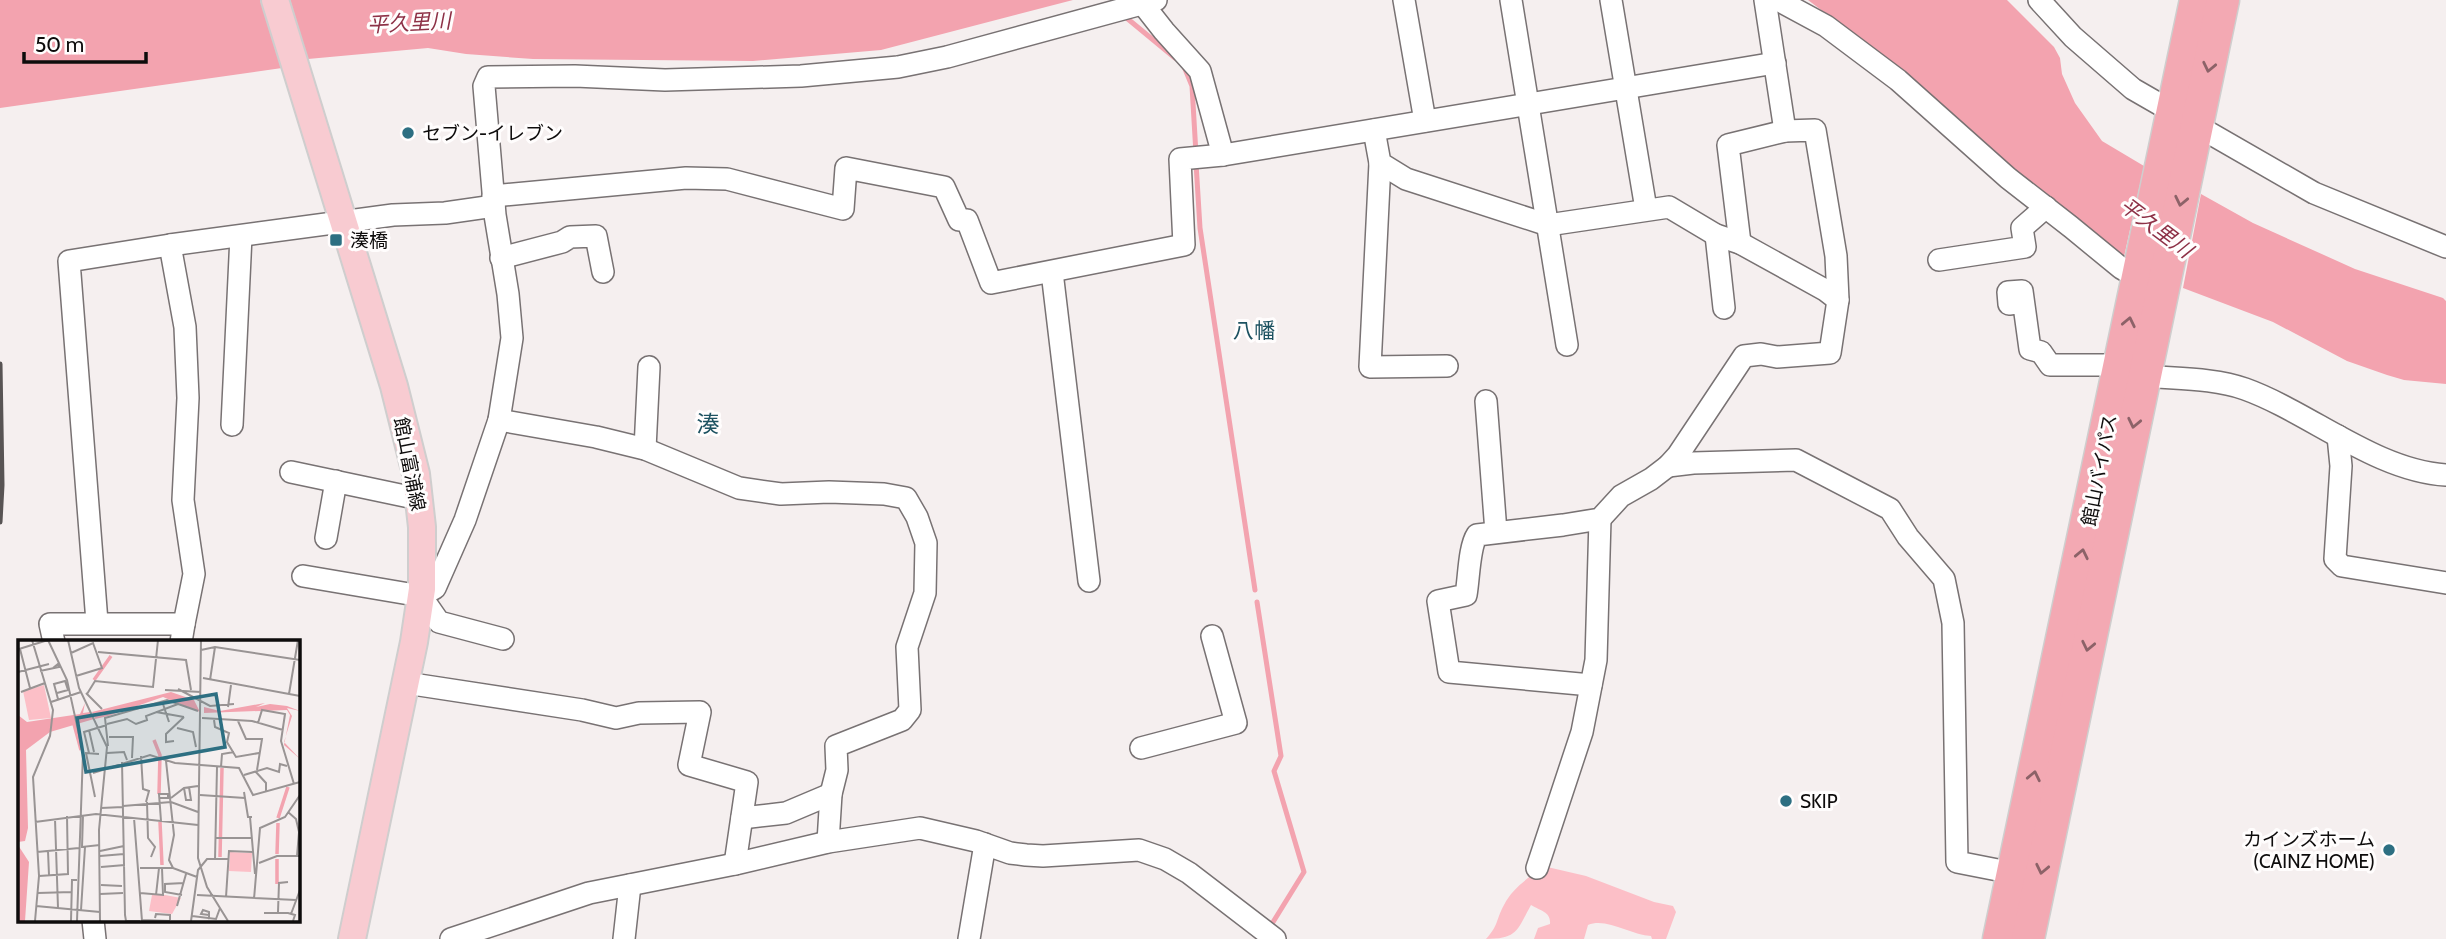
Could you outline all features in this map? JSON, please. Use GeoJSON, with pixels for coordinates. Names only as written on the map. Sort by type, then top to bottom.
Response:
{"type":"FeatureCollection","features":[{"type":"Feature","properties":{"kind":"highway","name":"館山バイパス"},"geometry":{"type":"LineString","coordinates":[[2184,123],[2196,0]]}},
{"type":"Feature","properties":{"kind":"highway","name":"館山バイパス"},"geometry":{"type":"LineString","coordinates":[[2000,939],[2013,873],[2132,371],[2184,123],[2222,0]]}},
{"type":"Feature","properties":{"kind":"highway","name":"館山バイパス"},"geometry":{"type":"LineString","coordinates":[[2028,939],[2132,371]]}},
{"type":"Feature","properties":{"kind":"main road","name":"館山富浦線"},"geometry":{"type":"LineString","coordinates":[[275,0],[405,426],[419,499],[423,558],[421,596],[406,683],[352,939]]}},
{"type":"Feature","properties":{"kind":"street"},"geometry":{"type":"LineString","coordinates":[[1404,0],[1425,121]]}},
{"type":"Feature","properties":{"kind":"street"},"geometry":{"type":"LineString","coordinates":[[1511,0],[1567,345]]}},
{"type":"Feature","properties":{"kind":"street"},"geometry":{"type":"LineString","coordinates":[[1611,0],[1647,209]]}},
{"type":"Feature","properties":{"kind":"street"},"geometry":{"type":"LineString","coordinates":[[1765,0],[1785,131]]}},
{"type":"Feature","properties":{"kind":"street"},"geometry":{"type":"LineString","coordinates":[[1777,0],[1826,26],[1898,80],[2008,178],[2121,268],[2151,281]]}},
{"type":"Feature","properties":{"kind":"street"},"geometry":{"type":"LineString","coordinates":[[2039,0],[2073,37],[2133,89],[2184,123],[2314,193],[2446,247]]}},
{"type":"Feature","properties":{"kind":"street"},"geometry":{"type":"LineString","coordinates":[[303,576],[421,596],[435,588],[465,520],[499,420],[512,338],[494,201],[484,86],[488,77],[575,76],[665,80],[801,76],[898,67],[947,57],[1144,3],[1164,31],[1200,71],[1223,155]]}},
{"type":"Feature","properties":{"kind":"street"},"geometry":{"type":"LineString","coordinates":[[97,622],[69,261],[393,215],[445,213],[494,201],[686,178],[727,179],[843,209],[846,168],[944,187],[959,220],[967,220],[991,283],[1184,246],[1180,159],[1223,155],[1774,63]]}},
{"type":"Feature","properties":{"kind":"street"},"geometry":{"type":"LineString","coordinates":[[1374,130],[1380,163],[1370,367],[1447,366]]}},
{"type":"Feature","properties":{"kind":"street"},"geometry":{"type":"LineString","coordinates":[[1591,685],[1449,672],[1438,601],[1466,595],[1472,542],[1477,535],[1600,519],[1621,496],[1668,466],[1692,436],[1744,356],[1761,354],[1777,357],[1830,353],[1838,300],[1836,256],[1815,130],[1785,131],[1728,145],[1740,243]]}},
{"type":"Feature","properties":{"kind":"street"},"geometry":{"type":"LineString","coordinates":[[1380,163],[1406,179],[1548,225],[1670,207],[1716,235],[1740,243],[1825,290],[1838,300]]}},
{"type":"Feature","properties":{"kind":"street"},"geometry":{"type":"LineString","coordinates":[[1939,260],[2025,247],[2022,228],[2046,207]]}},
{"type":"Feature","properties":{"kind":"street"},"geometry":{"type":"LineString","coordinates":[[1716,235],[1724,308]]}},
{"type":"Feature","properties":{"kind":"street"},"geometry":{"type":"LineString","coordinates":[[232,425],[241,236]]}},
{"type":"Feature","properties":{"kind":"street"},"geometry":{"type":"LineString","coordinates":[[501,258],[562,242],[570,237],[596,236],[603,272]]}},
{"type":"Feature","properties":{"kind":"street"},"geometry":{"type":"LineString","coordinates":[[54,640],[50,624],[97,622],[183,633],[194,574],[183,500],[188,398],[185,327],[170,245]]}},
{"type":"Feature","properties":{"kind":"street"},"geometry":{"type":"LineString","coordinates":[[1052,272],[1087,554],[1088,581]]}},
{"type":"Feature","properties":{"kind":"street"},"geometry":{"type":"LineString","coordinates":[[2023,302],[2030,349],[2041,352],[2050,365],[2132,371],[2246,389],[2393,462],[2419,471],[2446,475]]}},
{"type":"Feature","properties":{"kind":"street"},"geometry":{"type":"LineString","coordinates":[[645,449],[649,367]]}},
{"type":"Feature","properties":{"kind":"street"},"geometry":{"type":"LineString","coordinates":[[1486,401],[1496,532]]}},
{"type":"Feature","properties":{"kind":"street"},"geometry":{"type":"LineString","coordinates":[[499,420],[596,437],[645,449],[739,488],[781,494],[828,492],[884,494],[906,498],[917,517],[926,542],[925,593],[907,647],[910,709],[901,720],[836,746],[837,770],[831,794],[828,842]]}},
{"type":"Feature","properties":{"kind":"street"},"geometry":{"type":"LineString","coordinates":[[2338,436],[2341,466],[2336,559],[2342,566],[2446,583]]}},
{"type":"Feature","properties":{"kind":"street"},"geometry":{"type":"LineString","coordinates":[[1668,466],[1796,460],[1890,509],[1908,537],[1944,579],[1952,623],[1957,862],[2013,873]]}},
{"type":"Feature","properties":{"kind":"street"},"geometry":{"type":"LineString","coordinates":[[291,472],[419,499]]}},
{"type":"Feature","properties":{"kind":"street"},"geometry":{"type":"LineString","coordinates":[[326,538],[336,481]]}},
{"type":"Feature","properties":{"kind":"street"},"geometry":{"type":"LineString","coordinates":[[1537,868],[1582,732],[1596,660],[1600,519]]}},
{"type":"Feature","properties":{"kind":"street"},"geometry":{"type":"LineString","coordinates":[[421,596],[439,622],[503,639]]}},
{"type":"Feature","properties":{"kind":"street"},"geometry":{"type":"LineString","coordinates":[[1141,748],[1236,723],[1212,636]]}},
{"type":"Feature","properties":{"kind":"street"},"geometry":{"type":"LineString","coordinates":[[406,683],[582,710],[616,718],[639,713],[700,712],[689,765],[747,782],[735,864]]}},
{"type":"Feature","properties":{"kind":"street"},"geometry":{"type":"LineString","coordinates":[[742,818],[786,813],[831,794]]}},
{"type":"Feature","properties":{"kind":"street"},"geometry":{"type":"LineString","coordinates":[[451,939],[589,893],[735,864],[828,842],[920,828],[1010,853],[1043,856],[1139,850],[1165,859],[1189,873],[1270,935]]}},
{"type":"Feature","properties":{"kind":"street"},"geometry":{"type":"LineString","coordinates":[[969,939],[985,844]]}},
{"type":"Feature","properties":{"kind":"street"},"geometry":{"type":"LineString","coordinates":[[624,939],[630,885]]}},
{"type":"Feature","properties":{"kind":"shaded area"},"geometry":{"type":"Polygon","coordinates":[[[1543,866],[1586,876],[1654,902],[1673,906],[1676,912],[1666,939],[1652,939],[1651,936],[1595,923],[1588,925],[1584,939],[1534,939],[1538,928],[1550,924],[1550,920],[1545,912],[1531,905],[1523,921],[1511,935],[1486,939],[1512,893],[1543,866]]]}},
{"type":"Feature","properties":{"kind":"water"},"geometry":{"type":"Polygon","coordinates":[[[0,0],[260,0],[282,68],[0,108],[0,0]]]}},
{"type":"Feature","properties":{"kind":"water","name":"平久里川"},"geometry":{"type":"Polygon","coordinates":[[[290,0],[1073,0],[881,50],[753,61],[533,59],[428,48],[308,59],[290,0]]]}},
{"type":"Feature","properties":{"kind":"water"},"geometry":{"type":"Polygon","coordinates":[[[1808,0],[2007,0],[2054,47],[2075,103],[2102,141],[2144,166],[2124,257],[2004,166],[1871,48],[1808,0]]]}},
{"type":"Feature","properties":{"kind":"water"},"geometry":{"type":"Polygon","coordinates":[[[2201,194],[2253,223],[2355,269],[2443,298],[2446,301],[2446,384],[2404,380],[2347,361],[2273,322],[2183,288],[2201,194]]]}},
{"type":"Feature","properties":{"kind":"waterway"},"geometry":{"type":"LineString","coordinates":[[1123,15],[1175,58]]}},
{"type":"Feature","properties":{"kind":"waterway"},"geometry":{"type":"LineString","coordinates":[[1183,64],[1192,86],[1196,154]]}},
{"type":"Feature","properties":{"kind":"waterway"},"geometry":{"type":"LineString","coordinates":[[1196,163],[1200,228],[1255,590]]}},
{"type":"Feature","properties":{"kind":"waterway"},"geometry":{"type":"LineString","coordinates":[[1257,602],[1281,756],[1274,771],[1304,872],[1270,927]]}},
{"type":"Feature","properties":{"kind":"railway"},"geometry":{"type":"LineString","coordinates":[[0,364],[0,522]]}},
{"type":"Feature","properties":{"kind":"place","name":"セブン-イレブン"},"geometry":{"type":"Point","coordinates":[408,133]}},
{"type":"Feature","properties":{"kind":"place","name":"湊橋"},"geometry":{"type":"Point","coordinates":[336,240]}},
{"type":"Feature","properties":{"kind":"place","name":"SKIP"},"geometry":{"type":"Point","coordinates":[1786,801]}},
{"type":"Feature","properties":{"kind":"place","name":"カインズホーム (CAINZ HOME)"},"geometry":{"type":"Point","coordinates":[2389,850]}},
{"type":"Feature","properties":{"kind":"district","name":"八幡"},"geometry":{"type":"Point","coordinates":[1254,331]}},
{"type":"Feature","properties":{"kind":"district","name":"湊"},"geometry":{"type":"Point","coordinates":[708,424]}}]}
